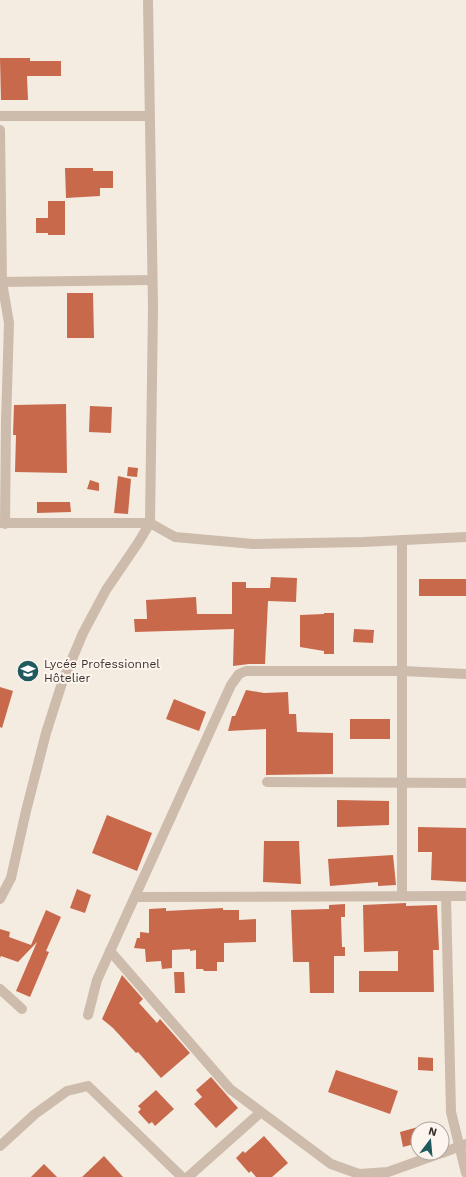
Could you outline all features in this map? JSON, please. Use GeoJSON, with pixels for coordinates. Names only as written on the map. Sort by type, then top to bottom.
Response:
{"type":"FeatureCollection","features":[{"type":"Feature","properties":{"kind":"street"},"geometry":{"type":"LineString","coordinates":[[0,899],[11,878],[27,804],[46,733],[62,683],[83,633],[106,590],[150,523],[152,280],[148,0]]}},
{"type":"Feature","properties":{"kind":"street"},"geometry":{"type":"LineString","coordinates":[[0,116],[149,116]]}},
{"type":"Feature","properties":{"kind":"street"},"geometry":{"type":"LineString","coordinates":[[0,130],[1,282],[10,322],[3,524],[150,523],[175,537],[253,544],[466,537]]}},
{"type":"Feature","properties":{"kind":"street"},"geometry":{"type":"LineString","coordinates":[[1,282],[152,280]]}},
{"type":"Feature","properties":{"kind":"street"},"geometry":{"type":"LineString","coordinates":[[402,540],[402,896]]}},
{"type":"Feature","properties":{"kind":"street"},"geometry":{"type":"LineString","coordinates":[[88,1015],[98,980],[110,951],[231,685],[239,674],[246,670],[402,671],[466,674]]}},
{"type":"Feature","properties":{"kind":"street"},"geometry":{"type":"LineString","coordinates":[[267,782],[466,783]]}},
{"type":"Feature","properties":{"kind":"street"},"geometry":{"type":"LineString","coordinates":[[446,896],[451,1112],[462,1146],[466,1173]]}},
{"type":"Feature","properties":{"kind":"street"},"geometry":{"type":"LineString","coordinates":[[135,897],[466,896]]}},
{"type":"Feature","properties":{"kind":"street"},"geometry":{"type":"LineString","coordinates":[[110,951],[230,1089],[331,1164],[359,1174],[388,1172],[419,1161]]}},
{"type":"Feature","properties":{"kind":"street"},"geometry":{"type":"LineString","coordinates":[[0,989],[22,1009]]}},
{"type":"Feature","properties":{"kind":"street"},"geometry":{"type":"LineString","coordinates":[[0,1146],[35,1114],[67,1091],[88,1086],[182,1177]]}},
{"type":"Feature","properties":{"kind":"street"},"geometry":{"type":"LineString","coordinates":[[188,1177],[261,1112]]}},
{"type":"Feature","properties":{"kind":"street"},"geometry":{"type":"LineString","coordinates":[[450,1150],[462,1146]]}},
{"type":"Feature","properties":{"kind":"building"},"geometry":{"type":"Polygon","coordinates":[[[0,58],[30,58],[30,61],[61,61],[61,76],[27,76],[28,100],[1,100],[0,58]]]}},
{"type":"Feature","properties":{"kind":"building"},"geometry":{"type":"Polygon","coordinates":[[[65,168],[93,168],[93,171],[113,171],[113,188],[100,188],[100,196],[66,198],[65,168]]]}},
{"type":"Feature","properties":{"kind":"building"},"geometry":{"type":"Polygon","coordinates":[[[48,201],[65,201],[65,235],[36,233],[36,218],[48,218],[48,201]]]}},
{"type":"Feature","properties":{"kind":"building"},"geometry":{"type":"Polygon","coordinates":[[[67,293],[93,293],[94,338],[67,338],[67,293]]]}},
{"type":"Feature","properties":{"kind":"building"},"geometry":{"type":"Polygon","coordinates":[[[66,404],[67,473],[15,472],[16,435],[13,435],[14,405],[66,404]]]}},
{"type":"Feature","properties":{"kind":"building"},"geometry":{"type":"Polygon","coordinates":[[[90,406],[112,407],[111,433],[89,432],[90,406]]]}},
{"type":"Feature","properties":{"kind":"building"},"geometry":{"type":"Polygon","coordinates":[[[128,467],[138,468],[137,477],[127,476],[128,467]]]}},
{"type":"Feature","properties":{"kind":"building"},"geometry":{"type":"Polygon","coordinates":[[[118,476],[131,479],[128,514],[114,513],[118,476]]]}},
{"type":"Feature","properties":{"kind":"building"},"geometry":{"type":"Polygon","coordinates":[[[90,480],[99,483],[99,491],[87,489],[90,480]]]}},
{"type":"Feature","properties":{"kind":"building"},"geometry":{"type":"Polygon","coordinates":[[[37,502],[70,502],[71,512],[37,513],[37,502]]]}},
{"type":"Feature","properties":{"kind":"building"},"geometry":{"type":"Polygon","coordinates":[[[271,577],[297,578],[296,602],[268,601],[265,664],[233,666],[234,629],[135,632],[134,619],[147,619],[146,600],[196,597],[197,614],[232,614],[232,582],[246,582],[246,588],[270,588],[271,577]]]}},
{"type":"Feature","properties":{"kind":"building"},"geometry":{"type":"Polygon","coordinates":[[[419,579],[466,579],[466,596],[419,596],[419,579]]]}},
{"type":"Feature","properties":{"kind":"building"},"geometry":{"type":"Polygon","coordinates":[[[334,613],[334,654],[324,654],[324,651],[300,647],[300,615],[334,613]]]}},
{"type":"Feature","properties":{"kind":"building"},"geometry":{"type":"Polygon","coordinates":[[[354,629],[374,630],[373,643],[353,642],[354,629]]]}},
{"type":"Feature","properties":{"kind":"building"},"geometry":{"type":"Polygon","coordinates":[[[0,687],[13,691],[2,728],[0,727],[0,687]]]}},
{"type":"Feature","properties":{"kind":"building"},"geometry":{"type":"Polygon","coordinates":[[[246,690],[264,693],[288,692],[289,714],[296,714],[297,732],[333,733],[333,774],[266,775],[266,729],[228,731],[232,716],[235,716],[246,690]]]}},
{"type":"Feature","properties":{"kind":"building"},"geometry":{"type":"Polygon","coordinates":[[[174,699],[206,712],[199,731],[166,719],[174,699]]]}},
{"type":"Feature","properties":{"kind":"building"},"geometry":{"type":"Polygon","coordinates":[[[350,719],[390,719],[390,739],[350,739],[350,719]]]}},
{"type":"Feature","properties":{"kind":"building"},"geometry":{"type":"Polygon","coordinates":[[[337,800],[389,801],[389,825],[337,827],[337,800]]]}},
{"type":"Feature","properties":{"kind":"building"},"geometry":{"type":"Polygon","coordinates":[[[107,815],[152,833],[137,871],[92,853],[107,815]]]}},
{"type":"Feature","properties":{"kind":"building"},"geometry":{"type":"Polygon","coordinates":[[[418,827],[466,828],[466,882],[431,880],[432,852],[418,852],[418,827]]]}},
{"type":"Feature","properties":{"kind":"building"},"geometry":{"type":"Polygon","coordinates":[[[264,841],[299,841],[301,884],[263,882],[264,841]]]}},
{"type":"Feature","properties":{"kind":"building"},"geometry":{"type":"Polygon","coordinates":[[[393,855],[396,885],[378,886],[378,882],[330,886],[328,859],[393,855]]]}},
{"type":"Feature","properties":{"kind":"building"},"geometry":{"type":"Polygon","coordinates":[[[77,889],[91,895],[85,913],[70,908],[77,889]]]}},
{"type":"Feature","properties":{"kind":"building"},"geometry":{"type":"Polygon","coordinates":[[[406,903],[406,906],[437,905],[439,950],[433,950],[434,992],[359,992],[359,971],[398,971],[398,951],[364,952],[363,905],[406,903]]]}},
{"type":"Feature","properties":{"kind":"building"},"geometry":{"type":"Polygon","coordinates":[[[345,904],[345,917],[341,917],[342,947],[345,947],[345,956],[334,956],[334,993],[310,993],[309,962],[293,962],[291,910],[329,909],[329,905],[345,904]]]}},
{"type":"Feature","properties":{"kind":"building"},"geometry":{"type":"Polygon","coordinates":[[[166,908],[166,911],[223,908],[223,910],[239,910],[239,920],[256,919],[256,942],[224,943],[224,962],[217,962],[217,971],[204,971],[203,969],[196,969],[196,950],[190,951],[190,949],[172,950],[172,968],[162,969],[161,961],[146,962],[145,949],[134,948],[137,938],[140,938],[140,932],[149,933],[149,909],[166,908]]]}},
{"type":"Feature","properties":{"kind":"building"},"geometry":{"type":"Polygon","coordinates":[[[46,910],[61,917],[46,951],[49,952],[30,997],[16,991],[37,942],[18,962],[1,956],[0,958],[0,929],[10,932],[9,937],[31,945],[46,910]]]}},
{"type":"Feature","properties":{"kind":"building"},"geometry":{"type":"Polygon","coordinates":[[[174,972],[184,972],[185,993],[175,993],[174,972]]]}},
{"type":"Feature","properties":{"kind":"building"},"geometry":{"type":"Polygon","coordinates":[[[122,975],[143,999],[139,1003],[157,1023],[160,1019],[190,1053],[161,1078],[138,1052],[136,1053],[113,1028],[102,1019],[122,975]]]}},
{"type":"Feature","properties":{"kind":"building"},"geometry":{"type":"Polygon","coordinates":[[[418,1057],[433,1058],[433,1071],[418,1070],[418,1057]]]}},
{"type":"Feature","properties":{"kind":"building"},"geometry":{"type":"Polygon","coordinates":[[[336,1070],[398,1091],[390,1114],[328,1092],[336,1070]]]}},
{"type":"Feature","properties":{"kind":"building"},"geometry":{"type":"Polygon","coordinates":[[[211,1077],[238,1108],[216,1128],[194,1104],[202,1097],[196,1090],[211,1077]]]}},
{"type":"Feature","properties":{"kind":"building"},"geometry":{"type":"Polygon","coordinates":[[[156,1090],[174,1109],[155,1126],[152,1122],[149,1124],[138,1112],[141,1109],[138,1106],[156,1090]]]}},
{"type":"Feature","properties":{"kind":"building"},"geometry":{"type":"Polygon","coordinates":[[[410,1129],[410,1145],[403,1147],[400,1132],[410,1129]]]}},
{"type":"Feature","properties":{"kind":"building"},"geometry":{"type":"Polygon","coordinates":[[[264,1136],[288,1163],[272,1177],[256,1177],[251,1171],[249,1173],[236,1158],[243,1151],[245,1153],[264,1136]]]}},
{"type":"Feature","properties":{"kind":"building"},"geometry":{"type":"Polygon","coordinates":[[[104,1156],[123,1177],[82,1177],[104,1156]]]}},
{"type":"Feature","properties":{"kind":"building"},"geometry":{"type":"Polygon","coordinates":[[[44,1164],[57,1177],[31,1177],[44,1164]]]}},
{"type":"Feature","properties":{"kind":"place","name":"Lycée Professionnel Hôtelier"},"geometry":{"type":"Point","coordinates":[28,671]}}]}
